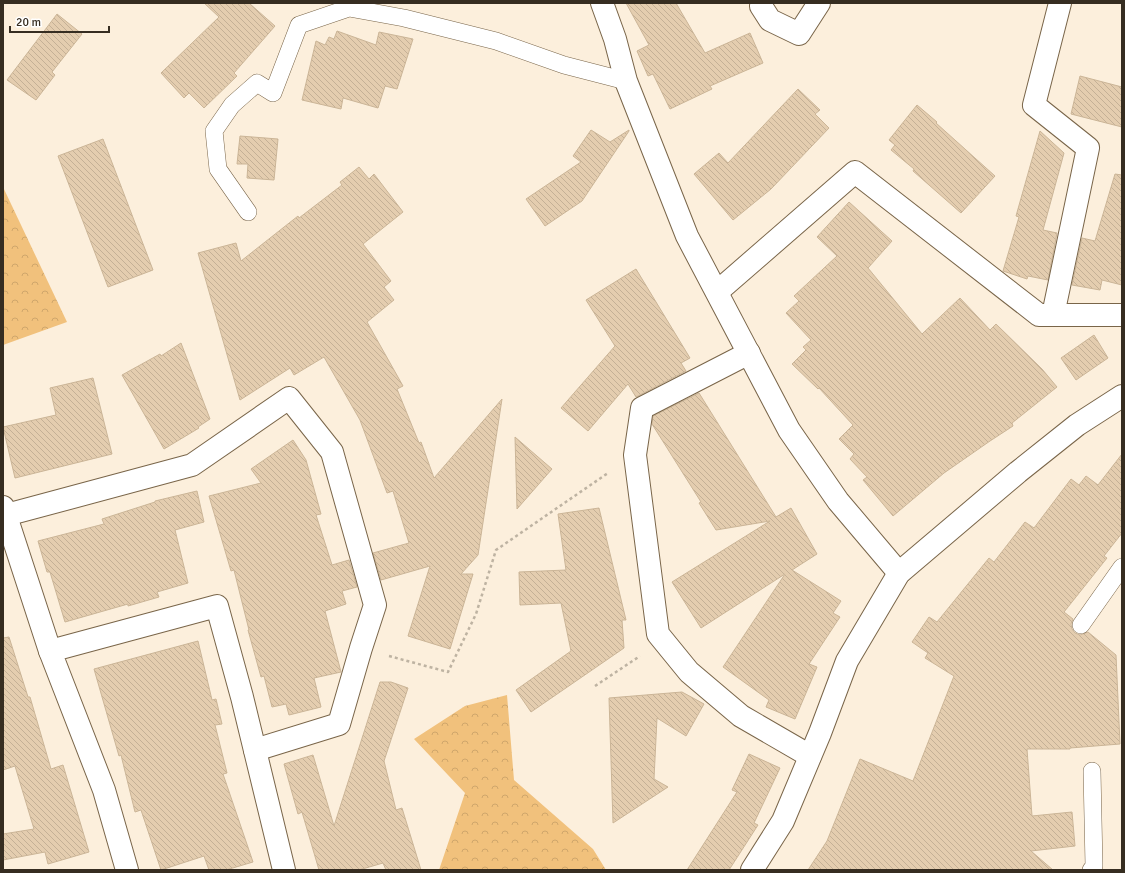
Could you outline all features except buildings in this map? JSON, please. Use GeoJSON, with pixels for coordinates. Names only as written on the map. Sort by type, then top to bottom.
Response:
{"type":"FeatureCollection","features":[{"type":"Feature","properties":{"kind":"street"},"geometry":{"type":"LineString","coordinates":[[602,3],[615,39],[626,81],[687,236],[718,292],[789,430],[838,501],[899,573]]}},
{"type":"Feature","properties":{"kind":"street"},"geometry":{"type":"LineString","coordinates":[[761,6],[770,20],[799,34],[819,3]]}},
{"type":"Feature","properties":{"kind":"street"},"geometry":{"type":"LineString","coordinates":[[1053,315],[1088,148],[1034,105],[1060,3]]}},
{"type":"Feature","properties":{"kind":"street"},"geometry":{"type":"LineString","coordinates":[[718,292],[855,172],[1039,315],[1122,315]]}},
{"type":"Feature","properties":{"kind":"street"},"geometry":{"type":"LineString","coordinates":[[749,353],[642,408],[635,455],[658,634],[689,672],[741,716],[810,756]]}},
{"type":"Feature","properties":{"kind":"street"},"geometry":{"type":"LineString","coordinates":[[752,870],[784,821],[820,733],[847,661],[899,573],[1012,477],[1077,425],[1122,396]]}},
{"type":"Feature","properties":{"kind":"street"},"geometry":{"type":"LineString","coordinates":[[127,870],[104,790],[50,651],[4,511],[192,465],[289,398],[332,452],[375,605],[360,648],[339,724],[255,750]]}},
{"type":"Feature","properties":{"kind":"street"},"geometry":{"type":"LineString","coordinates":[[50,651],[217,606],[255,750],[284,870]]}},
{"type":"Feature","properties":{"kind":"lane"},"geometry":{"type":"LineString","coordinates":[[248,212],[218,169],[214,131],[232,105],[257,83],[273,93],[300,24],[349,8],[404,18],[496,40],[564,65],[626,81]]}},
{"type":"Feature","properties":{"kind":"lane"},"geometry":{"type":"LineString","coordinates":[[1081,625],[1122,567]]}},
{"type":"Feature","properties":{"kind":"lane"},"geometry":{"type":"LineString","coordinates":[[1091,870],[1094,866],[1092,771]]}},
{"type":"Feature","properties":{"kind":"path"},"geometry":{"type":"LineString","coordinates":[[360,648],[448,672],[476,614],[496,550],[635,455]]}},
{"type":"Feature","properties":{"kind":"path"},"geometry":{"type":"LineString","coordinates":[[595,686],[664,641]]}},
{"type":"Feature","properties":{"kind":"green space"},"geometry":{"type":"Polygon","coordinates":[[[3,187],[67,322],[3,345],[3,187]]]}},
{"type":"Feature","properties":{"kind":"green space"},"geometry":{"type":"Polygon","coordinates":[[[507,695],[514,780],[593,849],[606,870],[439,870],[465,793],[414,739],[465,706],[507,695]]]}}]}
